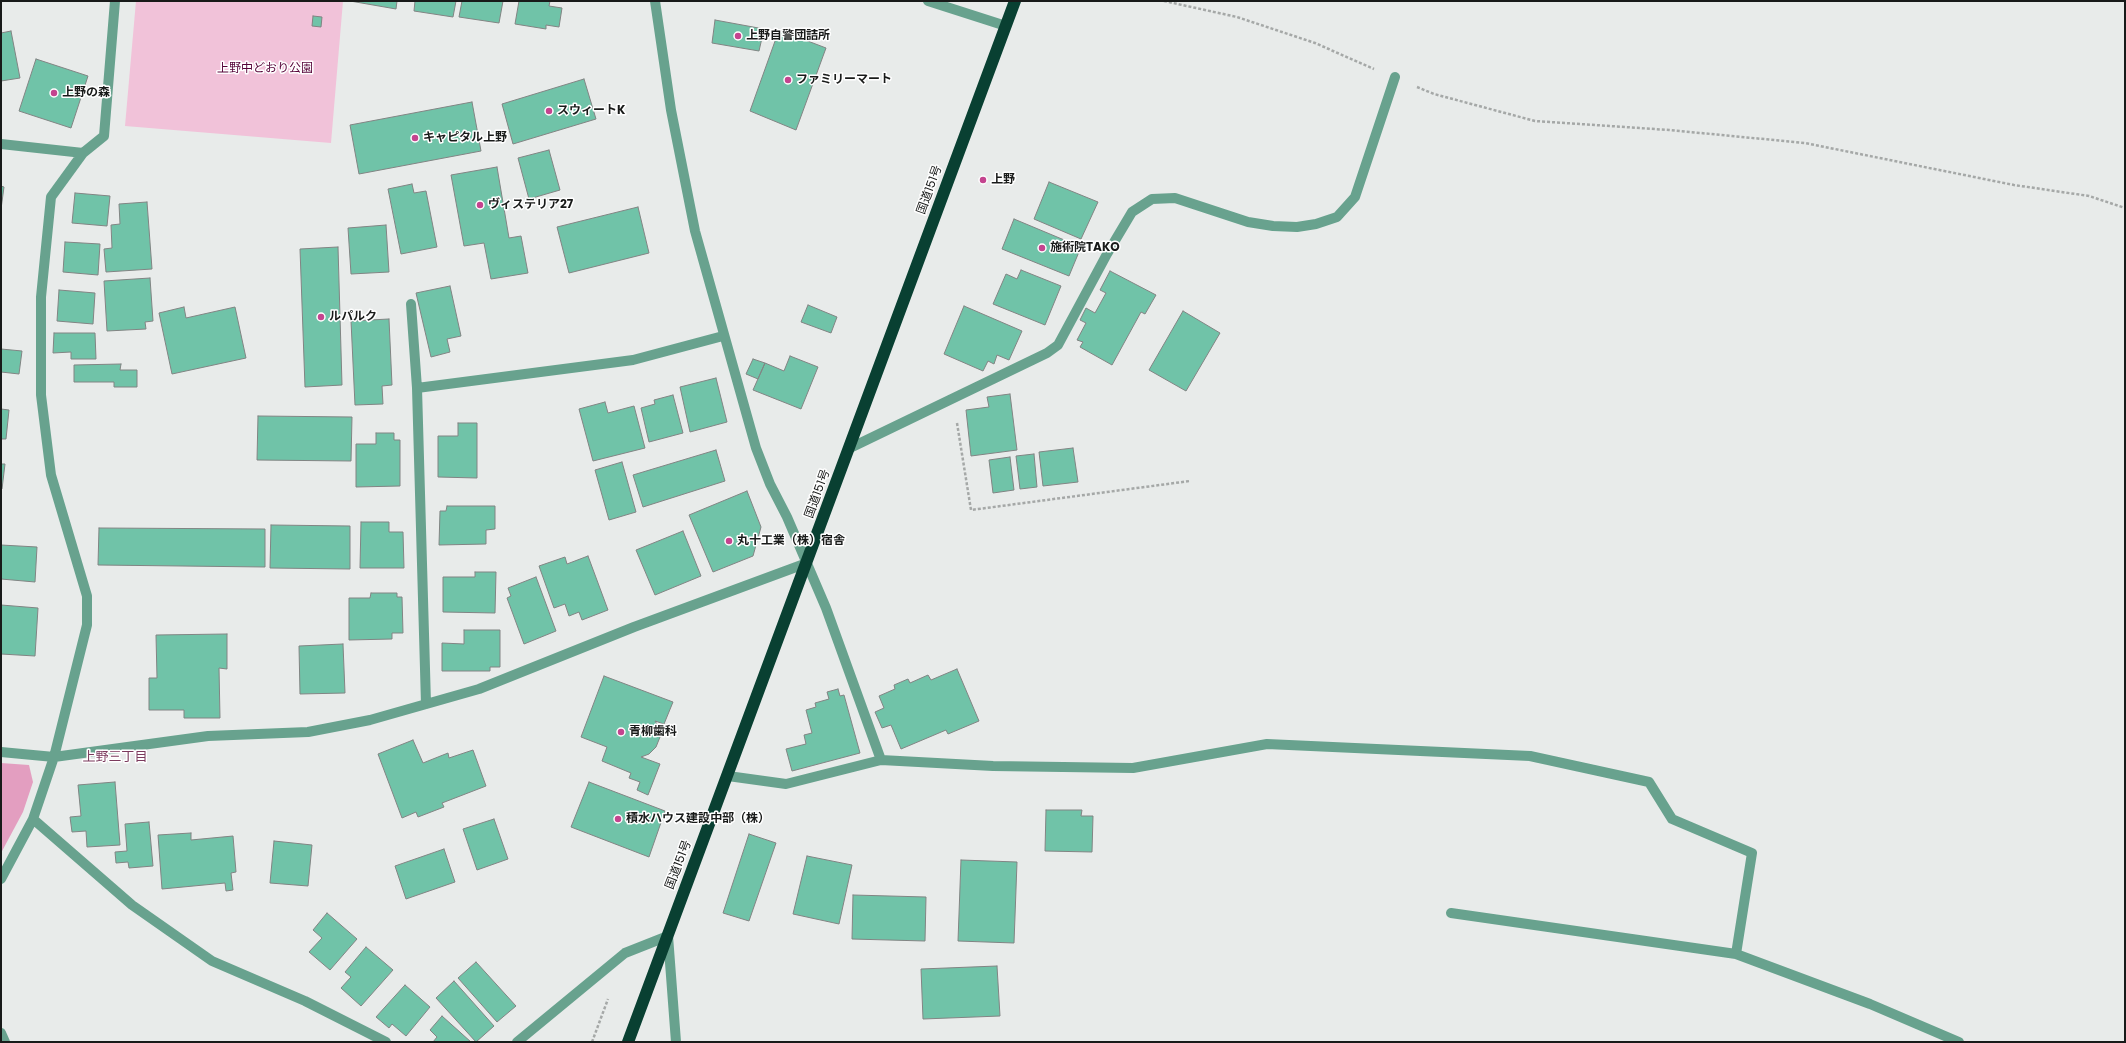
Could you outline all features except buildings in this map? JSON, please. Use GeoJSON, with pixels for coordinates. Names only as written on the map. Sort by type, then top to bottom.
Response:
{"type":"FeatureCollection","features":[{"type":"Feature","properties":{"kind":"highway","name":"国道151号"},"geometry":{"type":"LineString","coordinates":[[628,1042],[807,564],[1015,1]]}},
{"type":"Feature","properties":{"kind":"street"},"geometry":{"type":"LineString","coordinates":[[1,879],[33,819],[54,757],[88,625],[87,596],[51,475],[41,394],[41,297],[51,197],[83,153],[104,136],[115,1]]}},
{"type":"Feature","properties":{"kind":"street"},"geometry":{"type":"LineString","coordinates":[[655,1],[671,110],[695,231],[756,448],[770,484],[788,517],[826,608],[881,760]]}},
{"type":"Feature","properties":{"kind":"street"},"geometry":{"type":"LineString","coordinates":[[928,1],[1006,26]]}},
{"type":"Feature","properties":{"kind":"street"},"geometry":{"type":"LineString","coordinates":[[850,448],[1047,353],[1058,345],[1107,254],[1132,212],[1152,199],[1175,198],[1248,222],[1272,226],[1297,227],[1316,224],[1337,217],[1355,197],[1395,77]]}},
{"type":"Feature","properties":{"kind":"street"},"geometry":{"type":"LineString","coordinates":[[1,144],[83,153]]}},
{"type":"Feature","properties":{"kind":"street"},"geometry":{"type":"LineString","coordinates":[[411,304],[417,388],[426,704]]}},
{"type":"Feature","properties":{"kind":"street"},"geometry":{"type":"LineString","coordinates":[[417,388],[633,360],[724,336]]}},
{"type":"Feature","properties":{"kind":"street"},"geometry":{"type":"LineString","coordinates":[[1,752],[54,757],[208,736],[308,732],[370,720],[479,689],[634,627],[807,564]]}},
{"type":"Feature","properties":{"kind":"street"},"geometry":{"type":"LineString","coordinates":[[728,776],[786,784],[881,760],[993,766],[1133,768],[1267,744],[1530,756],[1649,782],[1672,819],[1752,853],[1736,954]]}},
{"type":"Feature","properties":{"kind":"street"},"geometry":{"type":"LineString","coordinates":[[33,819],[132,905],[212,961],[305,1001],[386,1042]]}},
{"type":"Feature","properties":{"kind":"street"},"geometry":{"type":"LineString","coordinates":[[1451,913],[1736,954],[1870,1004],[1959,1042]]}},
{"type":"Feature","properties":{"kind":"street"},"geometry":{"type":"LineString","coordinates":[[517,1042],[625,953],[668,936],[676,1042]]}},
{"type":"Feature","properties":{"kind":"street"},"geometry":{"type":"LineString","coordinates":[[1,1033],[5,1042]]}},
{"type":"Feature","properties":{"kind":"path"},"geometry":{"type":"LineString","coordinates":[[1164,1],[1237,17],[1315,43],[1434,94],[1535,121],[1670,130],[1805,142],[2014,185],[2089,196],[2125,208]]}},
{"type":"Feature","properties":{"kind":"path"},"geometry":{"type":"LineString","coordinates":[[953,398],[972,510],[1190,481]]}},
{"type":"Feature","properties":{"kind":"green space","name":"上野中どおり公園"},"geometry":{"type":"Polygon","coordinates":[[[136,1],[343,1],[331,143],[125,126],[136,1]]]}},
{"type":"Feature","properties":{"kind":"shaded area"},"geometry":{"type":"Polygon","coordinates":[[[1,763],[29,765],[33,782],[23,812],[1,853],[1,763]]]}},
{"type":"Feature","properties":{"kind":"place","name":"上野自警団詰所"},"geometry":{"type":"Point","coordinates":[738,36]}},
{"type":"Feature","properties":{"kind":"place","name":"ファミリーマート"},"geometry":{"type":"Point","coordinates":[788,80]}},
{"type":"Feature","properties":{"kind":"place","name":"上野の森"},"geometry":{"type":"Point","coordinates":[54,93]}},
{"type":"Feature","properties":{"kind":"place","name":"スウィートK"},"geometry":{"type":"Point","coordinates":[549,111]}},
{"type":"Feature","properties":{"kind":"place","name":"キャピタル上野"},"geometry":{"type":"Point","coordinates":[415,138]}},
{"type":"Feature","properties":{"kind":"place","name":"上野"},"geometry":{"type":"Point","coordinates":[983,180]}},
{"type":"Feature","properties":{"kind":"place","name":"ヴィステリア27"},"geometry":{"type":"Point","coordinates":[480,205]}},
{"type":"Feature","properties":{"kind":"place","name":"施術院TAKO"},"geometry":{"type":"Point","coordinates":[1042,248]}},
{"type":"Feature","properties":{"kind":"place","name":"ルパルク"},"geometry":{"type":"Point","coordinates":[321,317]}},
{"type":"Feature","properties":{"kind":"place","name":"丸十工業（株）宿舎"},"geometry":{"type":"Point","coordinates":[729,541]}},
{"type":"Feature","properties":{"kind":"place","name":"青柳歯科"},"geometry":{"type":"Point","coordinates":[621,732]}},
{"type":"Feature","properties":{"kind":"place","name":"積水ハウス建設中部（株）"},"geometry":{"type":"Point","coordinates":[618,819]}},
{"type":"Feature","properties":{"kind":"district","name":"上野三丁目"},"geometry":{"type":"Point","coordinates":[115,758]}}]}
